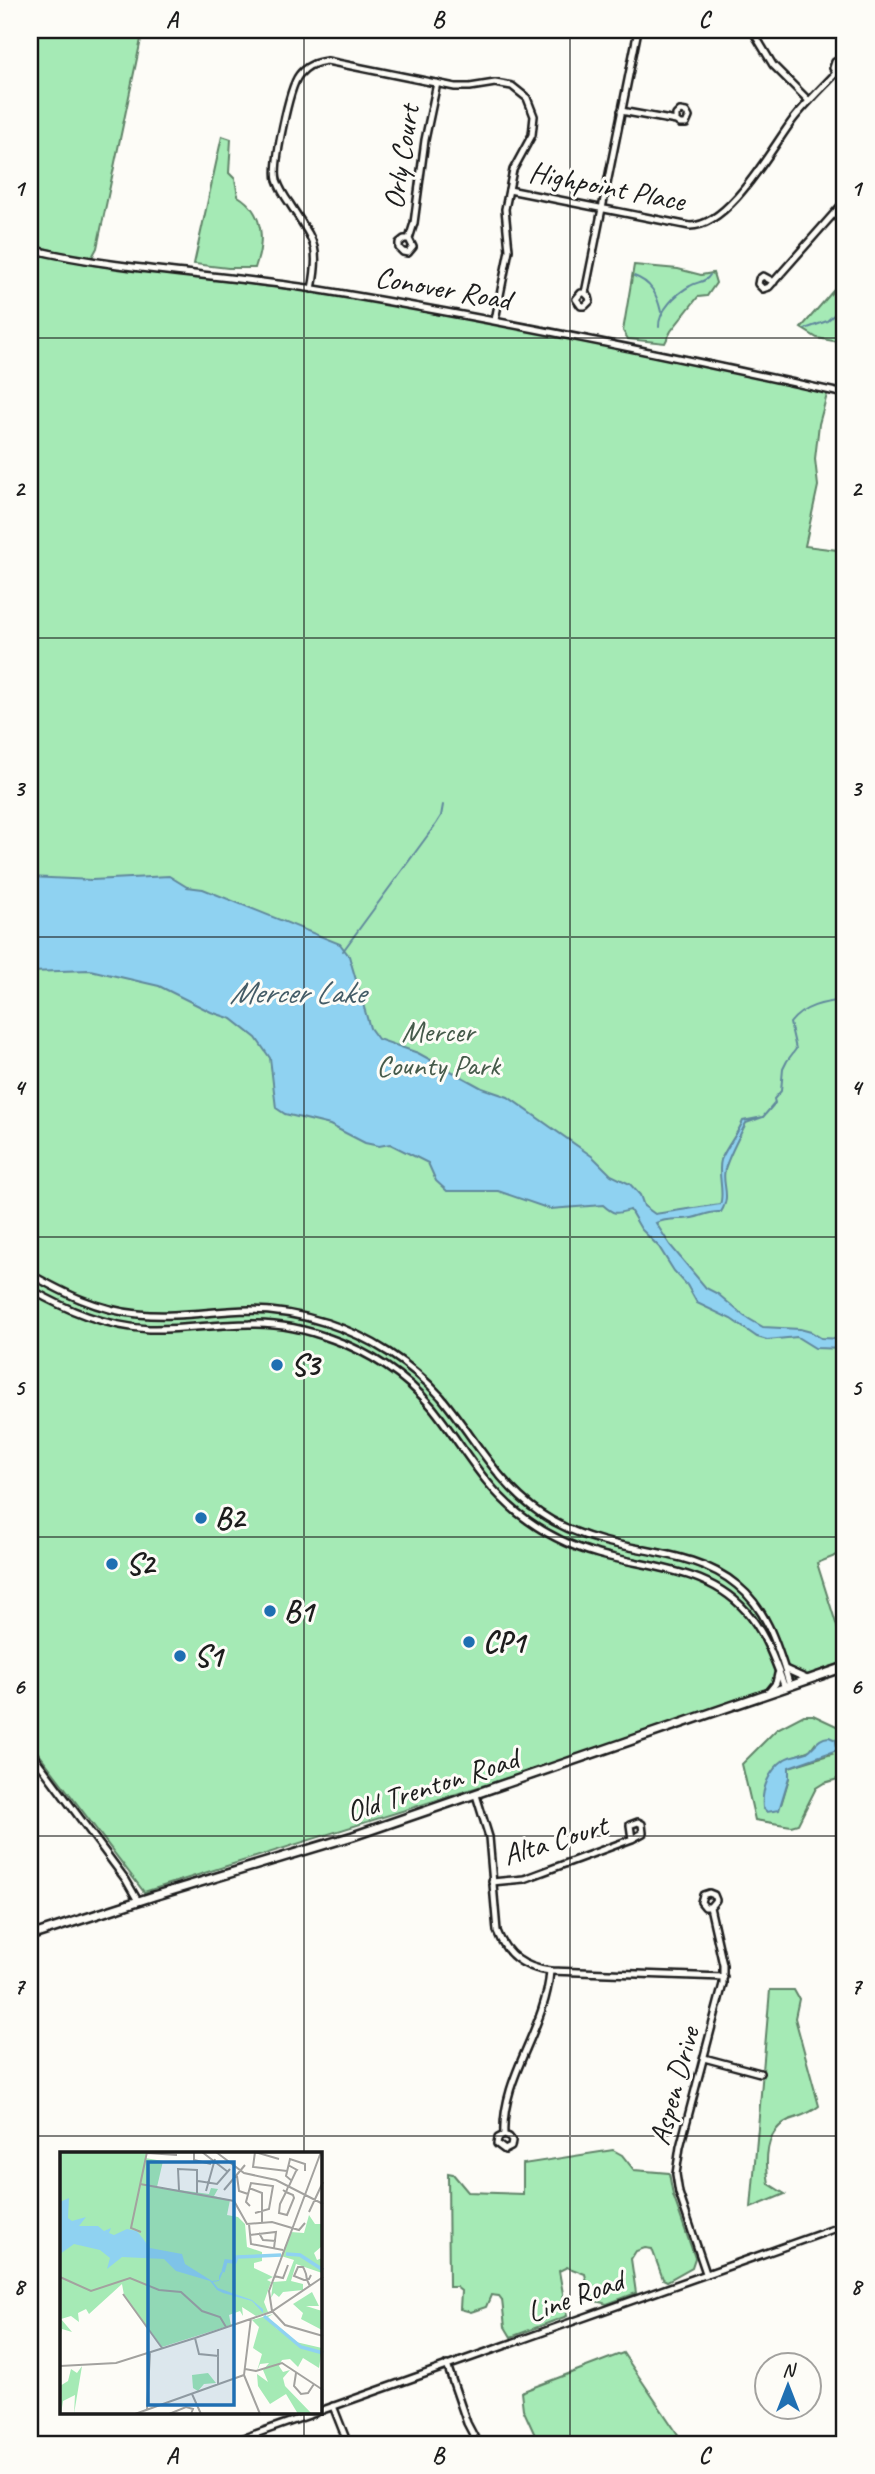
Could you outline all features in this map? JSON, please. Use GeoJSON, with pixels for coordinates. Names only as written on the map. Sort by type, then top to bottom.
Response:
{"type":"FeatureCollection","features":[{"type":"Feature","properties":{"kind":"main road","name":"Old Trenton Road"},"geometry":{"type":"LineString","coordinates":[[30,1936],[138,1900],[353,1836],[845,1667]]}},
{"type":"Feature","properties":{"kind":"street"},"geometry":{"type":"LineString","coordinates":[[585,293],[638,30]]}},
{"type":"Feature","properties":{"kind":"street"},"geometry":{"type":"LineString","coordinates":[[752,30],[773,65],[809,101]]}},
{"type":"Feature","properties":{"kind":"street"},"geometry":{"type":"LineString","coordinates":[[312,289],[317,260],[315,247],[281,189],[276,173],[293,87],[298,76],[313,64],[327,61],[463,88],[506,84],[527,98],[534,116],[534,129],[516,162],[509,190],[504,215],[509,250],[495,320]]}},
{"type":"Feature","properties":{"kind":"street","name":"Highpoint Place"},"geometry":{"type":"LineString","coordinates":[[836,73],[832,68],[835,62],[842,61],[845,64]]}},
{"type":"Feature","properties":{"kind":"street","name":"Highpoint Place"},"geometry":{"type":"LineString","coordinates":[[509,190],[690,226],[709,222],[718,216],[759,171],[809,101],[836,73],[845,70]]}},
{"type":"Feature","properties":{"kind":"street","name":"Orly Court"},"geometry":{"type":"LineString","coordinates":[[409,239],[437,83]]}},
{"type":"Feature","properties":{"kind":"street"},"geometry":{"type":"LineString","coordinates":[[621,111],[676,121]]}},
{"type":"Feature","properties":{"kind":"street"},"geometry":{"type":"LineString","coordinates":[[774,282],[845,201]]}},
{"type":"Feature","properties":{"kind":"street","name":"Conover Road"},"geometry":{"type":"LineString","coordinates":[[30,249],[96,263],[312,289],[495,320],[845,394]]}},
{"type":"Feature","properties":{"kind":"street"},"geometry":{"type":"LineString","coordinates":[[30,1274],[78,1300],[114,1311],[152,1315],[262,1311],[298,1315],[328,1323],[362,1337],[407,1366],[434,1390],[497,1474],[540,1512],[588,1537],[673,1556],[713,1569],[731,1580],[749,1596],[769,1625],[788,1687]]}},
{"type":"Feature","properties":{"kind":"street"},"geometry":{"type":"LineString","coordinates":[[30,1289],[73,1312],[119,1325],[151,1329],[249,1324],[284,1326],[316,1333],[360,1351],[415,1390],[432,1407],[486,1482],[532,1523],[558,1539],[587,1550],[670,1569],[706,1581],[725,1592],[742,1607],[758,1628],[782,1670],[810,1679]]}},
{"type":"Feature","properties":{"kind":"street"},"geometry":{"type":"LineString","coordinates":[[211,1313],[212,1326]]}},
{"type":"Feature","properties":{"kind":"street"},"geometry":{"type":"LineString","coordinates":[[670,1569],[673,1556]]}},
{"type":"Feature","properties":{"kind":"street"},"geometry":{"type":"LineString","coordinates":[[767,1694],[782,1670]]}},
{"type":"Feature","properties":{"kind":"street"},"geometry":{"type":"LineString","coordinates":[[30,1751],[138,1900]]}},
{"type":"Feature","properties":{"kind":"street"},"geometry":{"type":"LineString","coordinates":[[476,1795],[489,1837],[495,1923],[503,1945],[514,1957],[527,1966],[550,1971],[724,1977]]}},
{"type":"Feature","properties":{"kind":"street","name":"Alta Court"},"geometry":{"type":"LineString","coordinates":[[492,1882],[524,1879],[632,1839]]}},
{"type":"Feature","properties":{"kind":"street","name":"Aspen Drive"},"geometry":{"type":"LineString","coordinates":[[706,2273],[681,2202],[676,2174],[680,2147],[724,1977],[710,1908]]}},
{"type":"Feature","properties":{"kind":"street"},"geometry":{"type":"LineString","coordinates":[[504,2135],[504,2114],[508,2096],[544,2006],[550,1971]]}},
{"type":"Feature","properties":{"kind":"street"},"geometry":{"type":"LineString","coordinates":[[704,2058],[760,2073]]}},
{"type":"Feature","properties":{"kind":"street","name":"Line Road"},"geometry":{"type":"LineString","coordinates":[[322,2410],[845,2225]]}},
{"type":"Feature","properties":{"kind":"street"},"geometry":{"type":"LineString","coordinates":[[447,2365],[467,2423],[478,2444]]}},
{"type":"Feature","properties":{"kind":"street"},"geometry":{"type":"LineString","coordinates":[[333,2406],[348,2444]]}},
{"type":"Feature","properties":{"kind":"street"},"geometry":{"type":"LineString","coordinates":[[226,2444],[312,2414]]}},
{"type":"Feature","properties":{"kind":"green space"},"geometry":{"type":"Polygon","coordinates":[[[30,30],[143,30],[97,248],[91,259],[30,245],[30,30]]]}},
{"type":"Feature","properties":{"kind":"green space"},"geometry":{"type":"Polygon","coordinates":[[[222,136],[231,139],[229,173],[235,179],[238,196],[253,210],[260,228],[260,248],[255,268],[194,264],[222,136]]]}},
{"type":"Feature","properties":{"kind":"green space","name":"Mercer County Park"},"geometry":{"type":"Polygon","coordinates":[[[30,251],[91,265],[315,292],[450,315],[620,345],[828,391],[819,424],[815,459],[818,486],[805,546],[845,551],[845,1552],[817,1563],[845,1652],[845,1662],[542,1767],[144,1892],[30,1742],[30,251]]]}},
{"type":"Feature","properties":{"kind":"green space"},"geometry":{"type":"Polygon","coordinates":[[[634,265],[678,269],[701,275],[713,273],[716,283],[707,296],[698,297],[671,331],[665,343],[628,339],[623,331],[634,265]]]}},
{"type":"Feature","properties":{"kind":"green space"},"geometry":{"type":"Polygon","coordinates":[[[845,277],[845,343],[817,338],[801,328],[845,277]]]}},
{"type":"Feature","properties":{"kind":"green space"},"geometry":{"type":"Polygon","coordinates":[[[804,1715],[813,1715],[845,1730],[845,1777],[816,1788],[798,1824],[791,1826],[755,1820],[742,1764],[777,1729],[804,1715]],[[815,1743],[810,1750],[784,1760],[781,1805],[789,1778],[789,1767],[832,1754],[815,1743]]]}},
{"type":"Feature","properties":{"kind":"green space"},"geometry":{"type":"Polygon","coordinates":[[[770,1990],[794,1990],[799,1999],[795,2018],[819,2106],[789,2120],[775,2131],[767,2157],[769,2184],[785,2194],[751,2208],[770,1990]]]}},
{"type":"Feature","properties":{"kind":"green space"},"geometry":{"type":"Polygon","coordinates":[[[613,2150],[622,2155],[634,2170],[669,2173],[673,2195],[695,2258],[692,2267],[667,2281],[663,2279],[652,2249],[636,2251],[631,2259],[636,2293],[607,2304],[591,2300],[585,2274],[567,2267],[559,2271],[567,2316],[511,2337],[505,2327],[502,2300],[499,2296],[491,2295],[486,2307],[471,2312],[460,2309],[461,2291],[456,2287],[449,2287],[448,2173],[453,2174],[468,2192],[523,2194],[523,2164],[613,2150]]]}},
{"type":"Feature","properties":{"kind":"green space"},"geometry":{"type":"Polygon","coordinates":[[[623,2353],[681,2439],[677,2444],[539,2444],[523,2409],[521,2392],[623,2353]]]}},
{"type":"Feature","properties":{"kind":"water","name":"Mercer Lake"},"geometry":{"type":"Polygon","coordinates":[[[169,876],[187,887],[203,889],[340,944],[349,956],[370,1028],[378,1039],[418,1053],[482,1088],[508,1097],[593,1157],[611,1175],[630,1184],[640,1195],[644,1206],[655,1214],[720,1204],[720,1166],[723,1155],[743,1121],[763,1117],[746,1123],[732,1151],[725,1169],[726,1200],[721,1212],[656,1223],[670,1245],[706,1288],[718,1294],[744,1316],[763,1327],[800,1329],[821,1338],[845,1339],[845,1349],[815,1348],[797,1337],[767,1340],[757,1337],[731,1319],[697,1303],[687,1285],[674,1271],[659,1247],[641,1229],[630,1210],[615,1213],[603,1205],[550,1209],[498,1191],[447,1191],[436,1181],[428,1163],[390,1144],[379,1146],[365,1143],[330,1125],[285,1114],[276,1108],[270,1058],[256,1038],[232,1019],[211,1012],[159,986],[90,970],[30,972],[30,877],[92,880],[169,876]]]}},
{"type":"Feature","properties":{"kind":"water"},"geometry":{"type":"Polygon","coordinates":[[[829,1737],[836,1740],[837,1750],[789,1767],[789,1777],[779,1810],[767,1812],[763,1808],[763,1794],[767,1780],[775,1769],[785,1759],[807,1752],[819,1741],[829,1737]]]}},
{"type":"Feature","properties":{"kind":"waterway"},"geometry":{"type":"LineString","coordinates":[[659,327],[665,309],[674,298],[710,275]]}},
{"type":"Feature","properties":{"kind":"waterway"},"geometry":{"type":"LineString","coordinates":[[634,276],[652,290],[661,312]]}},
{"type":"Feature","properties":{"kind":"waterway"},"geometry":{"type":"LineString","coordinates":[[805,329],[827,321],[845,305]]}},
{"type":"Feature","properties":{"kind":"waterway"},"geometry":{"type":"LineString","coordinates":[[343,951],[436,824],[443,805]]}},
{"type":"Feature","properties":{"kind":"waterway"},"geometry":{"type":"LineString","coordinates":[[763,1117],[781,1091],[783,1069],[796,1049],[790,1023],[814,1006],[845,1002]]}},
{"type":"Feature","properties":{"kind":"place","name":"S3"},"geometry":{"type":"Point","coordinates":[277,1365]}},
{"type":"Feature","properties":{"kind":"place","name":"B2"},"geometry":{"type":"Point","coordinates":[201,1518]}},
{"type":"Feature","properties":{"kind":"place","name":"S2"},"geometry":{"type":"Point","coordinates":[112,1564]}},
{"type":"Feature","properties":{"kind":"place","name":"B1"},"geometry":{"type":"Point","coordinates":[270,1611]}},
{"type":"Feature","properties":{"kind":"place","name":"CP1"},"geometry":{"type":"Point","coordinates":[469,1642]}},
{"type":"Feature","properties":{"kind":"place","name":"S1"},"geometry":{"type":"Point","coordinates":[180,1656]}}]}
